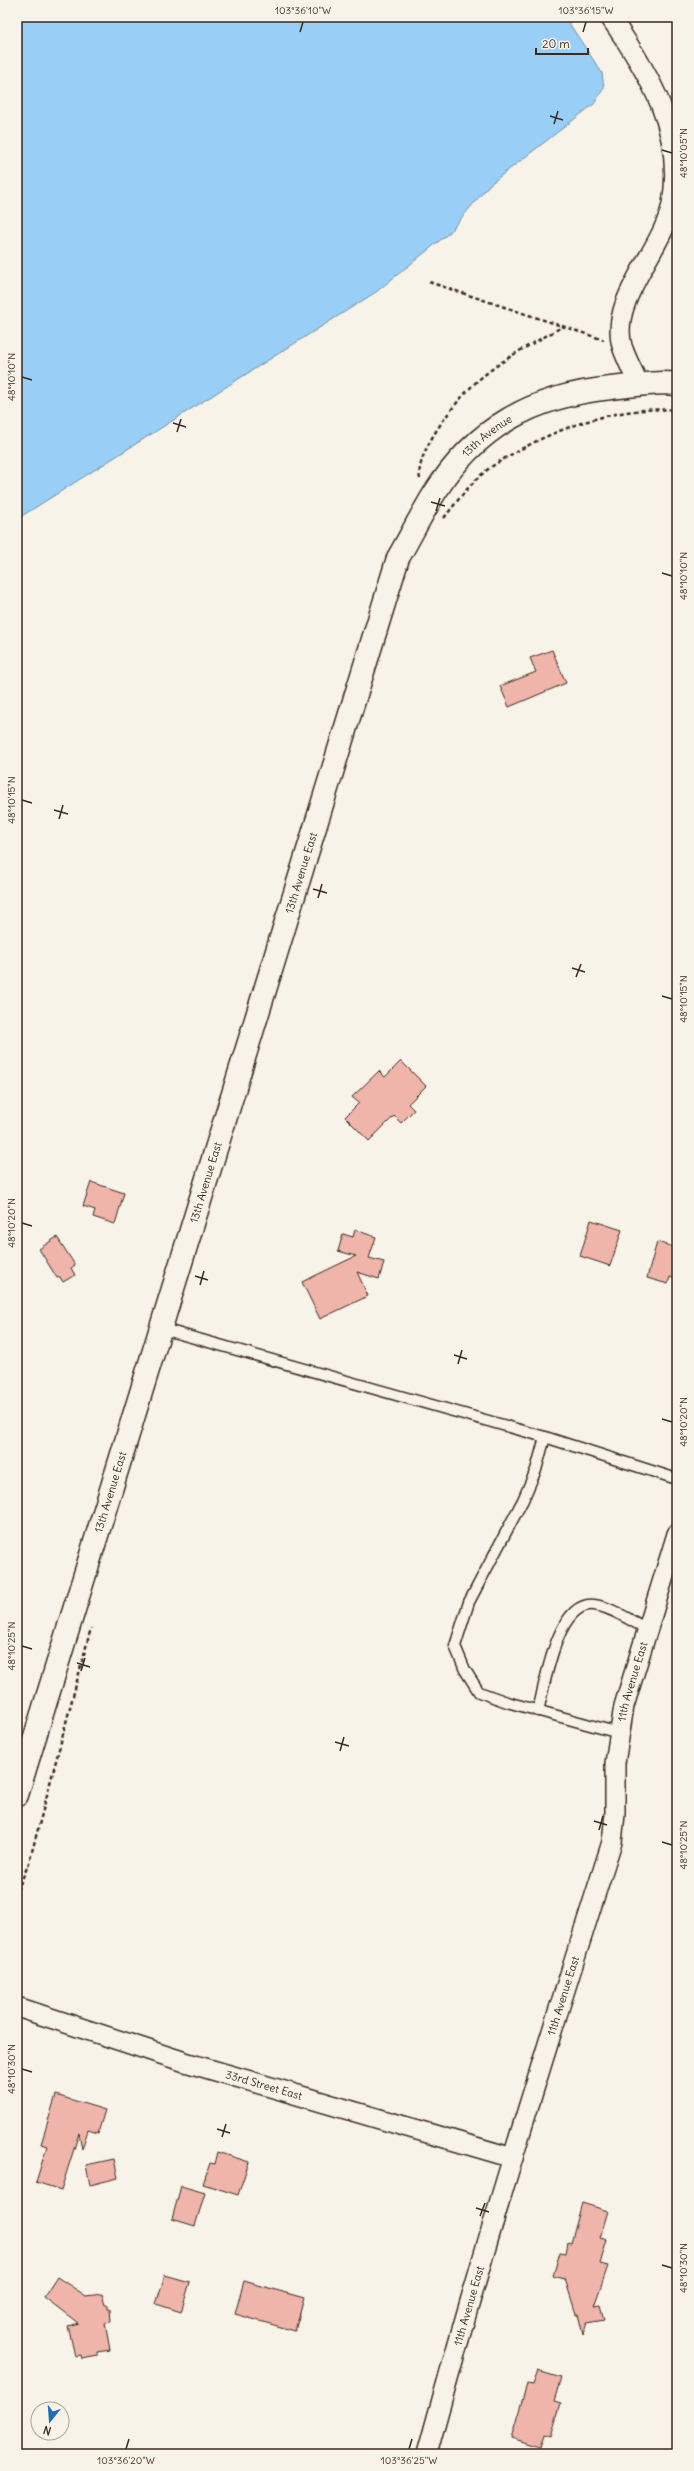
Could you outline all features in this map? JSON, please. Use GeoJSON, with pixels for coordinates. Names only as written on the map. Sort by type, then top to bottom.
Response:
{"type":"FeatureCollection","features":[{"type":"Feature","properties":{"kind":"main road","name":"13th Avenue"},"geometry":{"type":"LineString","coordinates":[[394,570],[398,558],[434,494],[454,466],[489,430],[536,404],[595,390],[664,382],[677,384]]}},
{"type":"Feature","properties":{"kind":"main road","name":"13th Avenue East"},"geometry":{"type":"LineString","coordinates":[[17,1795],[159,1328],[394,570]]}},
{"type":"Feature","properties":{"kind":"street"},"geometry":{"type":"LineString","coordinates":[[610,17],[653,86],[666,114],[675,166],[672,204],[661,236],[629,292],[623,313],[622,346],[639,385]]}},
{"type":"Feature","properties":{"kind":"street","name":"11th Avenue East"},"geometry":{"type":"LineString","coordinates":[[427,2454],[441,2397],[513,2158],[612,1842],[616,1814],[615,1763],[624,1706],[677,1534]]}},
{"type":"Feature","properties":{"kind":"street","name":"33rd Street East"},"geometry":{"type":"LineString","coordinates":[[17,2007],[185,2062],[513,2158]]}},
{"type":"Feature","properties":{"kind":"lane"},"geometry":{"type":"LineString","coordinates":[[159,1328],[544,1437],[677,1479]]}},
{"type":"Feature","properties":{"kind":"lane"},"geometry":{"type":"LineString","coordinates":[[544,1437],[536,1470],[523,1500],[469,1602],[455,1646],[465,1670],[479,1692],[538,1711],[620,1733]]}},
{"type":"Feature","properties":{"kind":"lane"},"geometry":{"type":"LineString","coordinates":[[538,1711],[552,1653],[572,1613],[580,1606],[595,1605],[648,1629]]}},
{"type":"Feature","properties":{"kind":"path"},"geometry":{"type":"LineString","coordinates":[[429,282],[622,346]]}},
{"type":"Feature","properties":{"kind":"path"},"geometry":{"type":"LineString","coordinates":[[420,480],[419,473],[428,443],[450,412],[481,378],[522,350],[562,327]]}},
{"type":"Feature","properties":{"kind":"path"},"geometry":{"type":"LineString","coordinates":[[440,523],[467,488],[494,466],[556,432],[620,412],[660,409],[677,410]]}},
{"type":"Feature","properties":{"kind":"path"},"geometry":{"type":"LineString","coordinates":[[17,1891],[29,1863],[93,1620]]}},
{"type":"Feature","properties":{"kind":"water"},"geometry":{"type":"Polygon","coordinates":[[[17,17],[565,17],[602,73],[604,88],[594,104],[489,185],[449,233],[376,292],[17,519],[17,17]]]}},
{"type":"Feature","properties":{"kind":"building"},"geometry":{"type":"Polygon","coordinates":[[[552,650],[566,683],[509,707],[500,686],[536,672],[530,658],[552,650]]]}},
{"type":"Feature","properties":{"kind":"building"},"geometry":{"type":"Polygon","coordinates":[[[401,1061],[426,1086],[408,1104],[414,1110],[401,1123],[394,1116],[369,1141],[345,1117],[359,1103],[352,1097],[379,1071],[385,1077],[401,1061]]]}},
{"type":"Feature","properties":{"kind":"building"},"geometry":{"type":"Polygon","coordinates":[[[91,1182],[124,1193],[115,1224],[93,1217],[95,1210],[83,1206],[91,1182]]]}},
{"type":"Feature","properties":{"kind":"building"},"geometry":{"type":"Polygon","coordinates":[[[591,1220],[622,1230],[610,1266],[580,1256],[591,1220]]]}},
{"type":"Feature","properties":{"kind":"building"},"geometry":{"type":"Polygon","coordinates":[[[355,1230],[376,1237],[369,1258],[384,1262],[379,1279],[357,1272],[368,1296],[320,1319],[302,1282],[356,1256],[338,1251],[343,1234],[353,1237],[355,1230]]]}},
{"type":"Feature","properties":{"kind":"building"},"geometry":{"type":"Polygon","coordinates":[[[57,1237],[75,1265],[71,1268],[75,1275],[63,1282],[60,1277],[57,1278],[39,1249],[57,1237]]]}},
{"type":"Feature","properties":{"kind":"building"},"geometry":{"type":"Polygon","coordinates":[[[657,1242],[677,1248],[677,1279],[670,1277],[668,1284],[647,1278],[657,1242]]]}},
{"type":"Feature","properties":{"kind":"building"},"geometry":{"type":"Polygon","coordinates":[[[56,2095],[105,2110],[98,2133],[88,2130],[82,2149],[79,2133],[61,2190],[36,2182],[47,2146],[41,2144],[56,2095]]]}},
{"type":"Feature","properties":{"kind":"building"},"geometry":{"type":"Polygon","coordinates":[[[218,2152],[249,2162],[238,2195],[203,2184],[210,2163],[215,2164],[218,2152]]]}},
{"type":"Feature","properties":{"kind":"building"},"geometry":{"type":"Polygon","coordinates":[[[114,2159],[118,2178],[90,2185],[86,2165],[114,2159]]]}},
{"type":"Feature","properties":{"kind":"building"},"geometry":{"type":"Polygon","coordinates":[[[181,2186],[205,2193],[195,2226],[172,2219],[181,2186]]]}},
{"type":"Feature","properties":{"kind":"building"},"geometry":{"type":"Polygon","coordinates":[[[582,2203],[608,2211],[600,2238],[607,2240],[600,2264],[608,2266],[594,2306],[600,2305],[604,2320],[587,2323],[583,2335],[578,2314],[576,2314],[565,2279],[553,2276],[560,2252],[566,2253],[568,2242],[571,2243],[582,2203]]]}},
{"type":"Feature","properties":{"kind":"building"},"geometry":{"type":"Polygon","coordinates":[[[165,2275],[190,2282],[181,2312],[156,2304],[165,2275]]]}},
{"type":"Feature","properties":{"kind":"building"},"geometry":{"type":"Polygon","coordinates":[[[57,2277],[86,2296],[102,2294],[105,2305],[108,2305],[108,2309],[110,2309],[111,2322],[105,2323],[110,2350],[98,2352],[98,2356],[82,2359],[81,2355],[75,2356],[68,2326],[78,2323],[44,2297],[57,2277]]]}},
{"type":"Feature","properties":{"kind":"building"},"geometry":{"type":"Polygon","coordinates":[[[244,2281],[304,2298],[295,2331],[235,2314],[244,2281]]]}},
{"type":"Feature","properties":{"kind":"building"},"geometry":{"type":"Polygon","coordinates":[[[538,2371],[561,2378],[554,2401],[561,2403],[551,2436],[545,2434],[541,2447],[511,2438],[527,2384],[533,2385],[538,2371]]]}}]}
